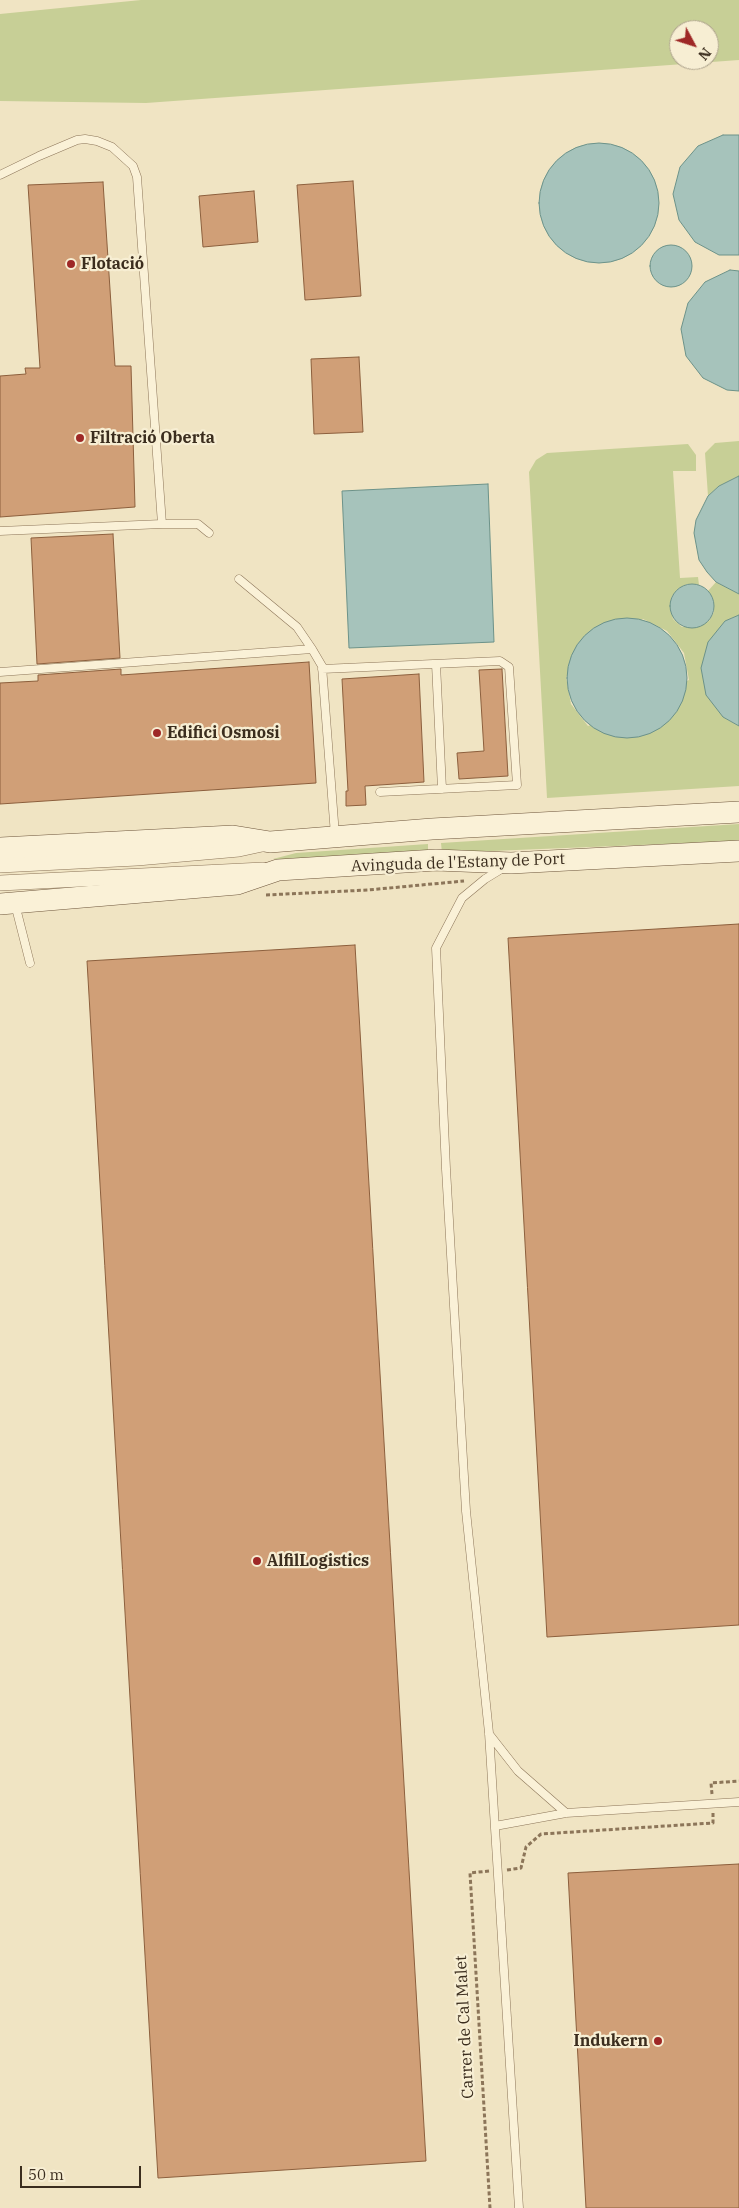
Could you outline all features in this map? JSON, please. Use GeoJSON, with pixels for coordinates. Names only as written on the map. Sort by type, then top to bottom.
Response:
{"type":"FeatureCollection","features":[{"type":"Feature","properties":{"kind":"street","name":"Avinguda de l'Estany de Port"},"geometry":{"type":"LineString","coordinates":[[0,848],[233,836],[270,842],[435,829],[739,812]]}},
{"type":"Feature","properties":{"kind":"street"},"geometry":{"type":"LineString","coordinates":[[0,865],[137,858],[239,850],[270,842]]}},
{"type":"Feature","properties":{"kind":"street","name":"Avinguda de l'Estany de Port"},"geometry":{"type":"LineString","coordinates":[[7,903],[111,896],[237,884],[278,870],[436,860],[511,863],[739,851]]}},
{"type":"Feature","properties":{"kind":"street"},"geometry":{"type":"LineString","coordinates":[[0,883],[278,870]]}},
{"type":"Feature","properties":{"kind":"lane"},"geometry":{"type":"LineString","coordinates":[[0,175],[39,156],[77,140],[85,139],[98,141],[112,147],[133,166],[137,177],[162,524]]}},
{"type":"Feature","properties":{"kind":"lane"},"geometry":{"type":"LineString","coordinates":[[0,531],[198,524],[209,532]]}},
{"type":"Feature","properties":{"kind":"lane"},"geometry":{"type":"LineString","coordinates":[[239,579],[297,627],[312,649],[322,669],[335,837]]}},
{"type":"Feature","properties":{"kind":"lane"},"geometry":{"type":"LineString","coordinates":[[0,672],[312,649]]}},
{"type":"Feature","properties":{"kind":"lane"},"geometry":{"type":"LineString","coordinates":[[322,669],[500,661],[509,668],[516,785],[380,792]]}},
{"type":"Feature","properties":{"kind":"lane"},"geometry":{"type":"LineString","coordinates":[[436,664],[442,789]]}},
{"type":"Feature","properties":{"kind":"lane"},"geometry":{"type":"LineString","coordinates":[[511,863],[484,879],[462,898],[436,948],[446,1178],[466,1511],[489,1733],[519,2208]]}},
{"type":"Feature","properties":{"kind":"lane"},"geometry":{"type":"LineString","coordinates":[[7,903],[30,962]]}},
{"type":"Feature","properties":{"kind":"lane"},"geometry":{"type":"LineString","coordinates":[[489,1733],[518,1771],[566,1813]]}},
{"type":"Feature","properties":{"kind":"lane"},"geometry":{"type":"LineString","coordinates":[[495,1826],[566,1813],[739,1802]]}},
{"type":"Feature","properties":{"kind":"path"},"geometry":{"type":"LineString","coordinates":[[498,1870],[521,1868],[526,1847],[541,1834],[713,1823],[711,1783],[739,1781]]}},
{"type":"Feature","properties":{"kind":"path","name":"Carrer de Cal Malet"},"geometry":{"type":"LineString","coordinates":[[490,2208],[470,1873],[498,1870]]}},
{"type":"Feature","properties":{"kind":"green space"},"geometry":{"type":"Polygon","coordinates":[[[141,0],[739,0],[739,60],[719,61],[719,20],[669,20],[669,65],[146,103],[0,101],[0,14],[141,0]]]}},
{"type":"Feature","properties":{"kind":"green space"},"geometry":{"type":"Polygon","coordinates":[[[739,441],[739,476],[719,486],[708,496],[705,453],[715,443],[739,441]]]}},
{"type":"Feature","properties":{"kind":"green space"},"geometry":{"type":"Polygon","coordinates":[[[688,444],[696,455],[696,471],[673,471],[680,578],[698,577],[699,585],[687,584],[678,589],[672,596],[670,606],[673,619],[682,627],[709,621],[714,612],[714,602],[708,591],[716,582],[739,594],[739,615],[725,621],[723,717],[739,726],[739,786],[547,798],[529,472],[536,460],[547,453],[688,444]],[[643,619],[566,677],[571,704],[588,726],[689,680],[684,653],[667,631],[643,619]]]}},
{"type":"Feature","properties":{"kind":"green space"},"geometry":{"type":"Polygon","coordinates":[[[739,824],[739,841],[442,853],[441,843],[739,824]]]}},
{"type":"Feature","properties":{"kind":"green space"},"geometry":{"type":"Polygon","coordinates":[[[428,844],[428,853],[297,860],[273,859],[296,853],[428,844]]]}},
{"type":"Feature","properties":{"kind":"water"},"geometry":{"type":"Polygon","coordinates":[[[723,135],[739,135],[739,255],[719,255],[695,242],[679,220],[673,194],[680,167],[698,146],[723,135]]]}},
{"type":"Feature","properties":{"kind":"water"},"geometry":{"type":"Polygon","coordinates":[[[599,143],[622,147],[642,160],[655,180],[659,203],[655,226],[642,246],[622,259],[599,263],[576,259],[556,246],[543,226],[539,203],[543,180],[556,160],[576,147],[599,143]]]}},
{"type":"Feature","properties":{"kind":"water"},"geometry":{"type":"Polygon","coordinates":[[[675,245],[683,248],[689,254],[692,266],[689,278],[683,284],[667,287],[659,284],[653,278],[650,262],[653,254],[659,248],[675,245]]]}},
{"type":"Feature","properties":{"kind":"water"},"geometry":{"type":"Polygon","coordinates":[[[730,270],[739,271],[739,391],[727,390],[703,378],[686,356],[681,329],[688,303],[705,282],[730,270]]]}},
{"type":"Feature","properties":{"kind":"water"},"geometry":{"type":"Polygon","coordinates":[[[739,476],[739,594],[716,582],[707,572],[699,560],[694,533],[696,520],[708,496],[719,486],[739,476]]]}},
{"type":"Feature","properties":{"kind":"water"},"geometry":{"type":"Polygon","coordinates":[[[488,484],[494,642],[349,648],[342,491],[488,484]]]}},
{"type":"Feature","properties":{"kind":"water"},"geometry":{"type":"Polygon","coordinates":[[[696,584],[708,590],[713,597],[713,615],[708,622],[701,627],[688,628],[680,625],[673,618],[670,602],[673,594],[680,587],[696,584]]]}},
{"type":"Feature","properties":{"kind":"water"},"geometry":{"type":"Polygon","coordinates":[[[739,615],[739,726],[723,717],[706,695],[701,668],[708,642],[725,621],[739,615]]]}},
{"type":"Feature","properties":{"kind":"water"},"geometry":{"type":"Polygon","coordinates":[[[627,618],[650,622],[670,635],[683,655],[687,678],[683,701],[670,721],[650,734],[627,738],[604,734],[584,721],[571,701],[567,678],[571,655],[584,635],[604,622],[627,618]]]}},
{"type":"Feature","properties":{"kind":"building"},"geometry":{"type":"Polygon","coordinates":[[[353,181],[361,296],[305,300],[297,185],[353,181]]]}},
{"type":"Feature","properties":{"kind":"building"},"geometry":{"type":"Polygon","coordinates":[[[103,182],[115,366],[131,366],[135,507],[0,517],[0,376],[26,374],[25,368],[40,368],[28,185],[103,182]]]}},
{"type":"Feature","properties":{"kind":"building"},"geometry":{"type":"Polygon","coordinates":[[[254,191],[258,242],[203,247],[199,196],[254,191]]]}},
{"type":"Feature","properties":{"kind":"building"},"geometry":{"type":"Polygon","coordinates":[[[359,357],[363,432],[314,434],[311,359],[359,357]]]}},
{"type":"Feature","properties":{"kind":"building"},"geometry":{"type":"Polygon","coordinates":[[[113,534],[120,658],[37,664],[31,538],[113,534]]]}},
{"type":"Feature","properties":{"kind":"building","name":"Edifici Osmosi"},"geometry":{"type":"Polygon","coordinates":[[[309,662],[316,783],[0,804],[0,683],[38,681],[38,675],[121,669],[121,675],[309,662]]]}},
{"type":"Feature","properties":{"kind":"building"},"geometry":{"type":"Polygon","coordinates":[[[502,669],[508,776],[459,779],[457,753],[484,751],[479,670],[502,669]]]}},
{"type":"Feature","properties":{"kind":"building"},"geometry":{"type":"Polygon","coordinates":[[[419,674],[424,782],[365,786],[366,805],[346,806],[346,791],[348,791],[342,679],[419,674]]]}},
{"type":"Feature","properties":{"kind":"building"},"geometry":{"type":"Polygon","coordinates":[[[739,924],[739,1625],[547,1637],[508,938],[739,924]]]}},
{"type":"Feature","properties":{"kind":"building","name":"AlfilLogistics"},"geometry":{"type":"Polygon","coordinates":[[[355,945],[426,2161],[158,2178],[87,961],[355,945]]]}},
{"type":"Feature","properties":{"kind":"building","name":"Indukern"},"geometry":{"type":"Polygon","coordinates":[[[739,1864],[739,2208],[586,2208],[568,1873],[739,1864]]]}},
{"type":"Feature","properties":{"kind":"place","name":"Flotació"},"geometry":{"type":"Point","coordinates":[71,264]}},
{"type":"Feature","properties":{"kind":"place","name":"Filtració Oberta"},"geometry":{"type":"Point","coordinates":[80,438]}},
{"type":"Feature","properties":{"kind":"place","name":"Edifici Osmosi"},"geometry":{"type":"Point","coordinates":[157,733]}},
{"type":"Feature","properties":{"kind":"place","name":"AlfilLogistics"},"geometry":{"type":"Point","coordinates":[257,1561]}},
{"type":"Feature","properties":{"kind":"place","name":"Indukern"},"geometry":{"type":"Point","coordinates":[658,2041]}}]}
